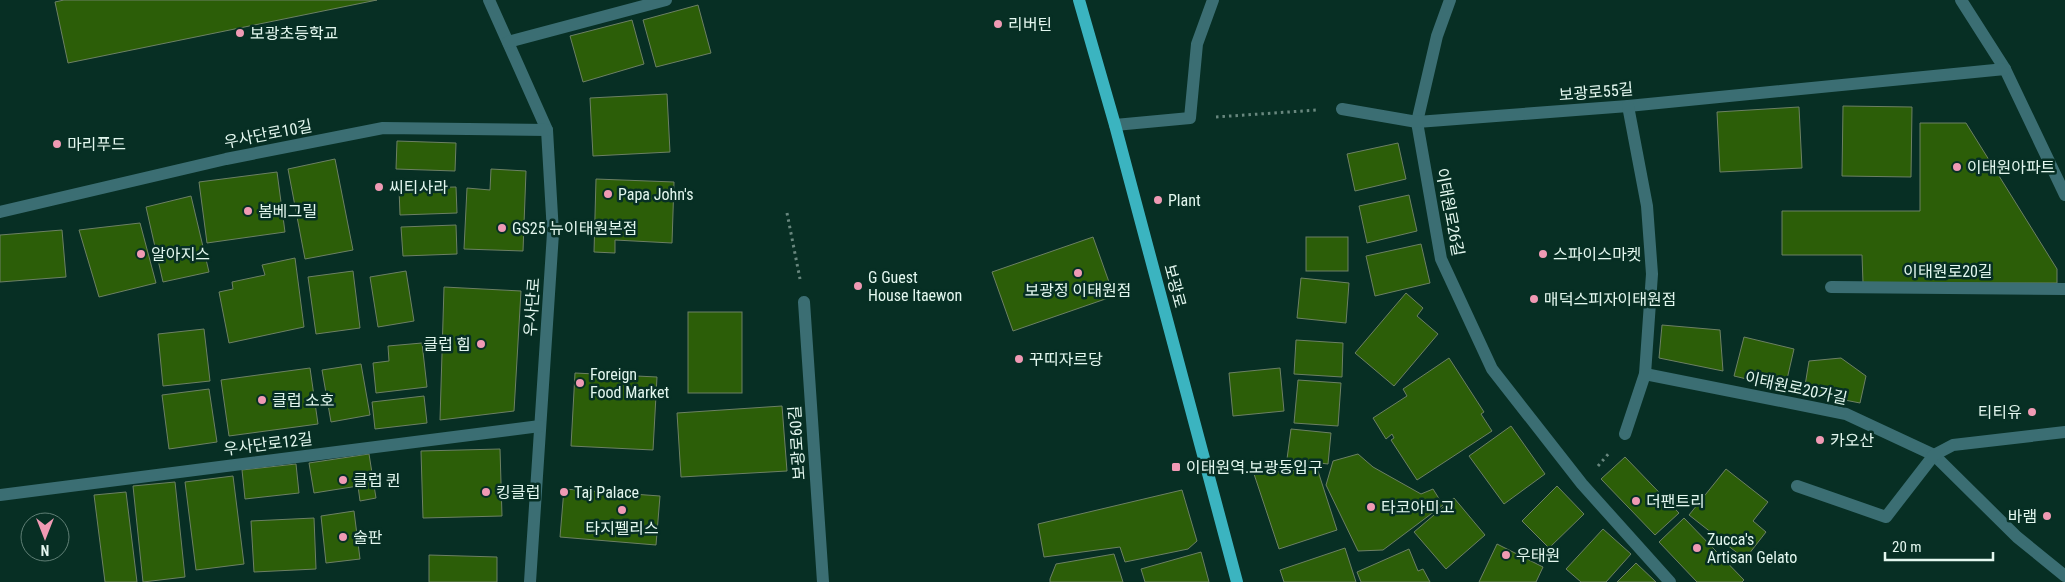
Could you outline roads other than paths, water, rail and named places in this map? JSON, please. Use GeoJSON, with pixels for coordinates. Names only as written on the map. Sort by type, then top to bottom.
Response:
{"type":"FeatureCollection","features":[{"type":"Feature","properties":{"kind":"main road","name":"보광로"},"geometry":{"type":"LineString","coordinates":[[1079,0],[1116,125],[1237,582]]}},
{"type":"Feature","properties":{"kind":"street","name":"우사단로"},"geometry":{"type":"LineString","coordinates":[[489,0],[547,130],[553,233],[530,582]]}},
{"type":"Feature","properties":{"kind":"street"},"geometry":{"type":"LineString","coordinates":[[508,42],[666,0]]}},
{"type":"Feature","properties":{"kind":"street"},"geometry":{"type":"LineString","coordinates":[[1116,125],[1190,118],[1197,44],[1213,0]]}},
{"type":"Feature","properties":{"kind":"street","name":"이태원로26길"},"geometry":{"type":"LineString","coordinates":[[1450,0],[1437,36],[1417,122],[1440,259],[1492,369],[1582,484],[1670,582]]}},
{"type":"Feature","properties":{"kind":"street"},"geometry":{"type":"LineString","coordinates":[[1961,0],[2005,69],[2064,188]]}},
{"type":"Feature","properties":{"kind":"street","name":"보광로55길"},"geometry":{"type":"LineString","coordinates":[[1342,108],[1417,122],[1628,106],[2005,69]]}},
{"type":"Feature","properties":{"kind":"street"},"geometry":{"type":"LineString","coordinates":[[1625,434],[1644,374],[1652,274],[1647,206],[1628,106]]}},
{"type":"Feature","properties":{"kind":"street","name":"우사단로10길"},"geometry":{"type":"LineString","coordinates":[[0,212],[226,159],[383,128],[547,130]]}},
{"type":"Feature","properties":{"kind":"street","name":"이태원로20길"},"geometry":{"type":"LineString","coordinates":[[1830,287],[2065,289]]}},
{"type":"Feature","properties":{"kind":"street","name":"보광로60길"},"geometry":{"type":"LineString","coordinates":[[804,302],[823,582]]}},
{"type":"Feature","properties":{"kind":"street","name":"이태원로20가길"},"geometry":{"type":"LineString","coordinates":[[1644,374],[1846,414],[1934,455],[2017,537],[2065,576]]}},
{"type":"Feature","properties":{"kind":"street","name":"우사단로12길"},"geometry":{"type":"LineString","coordinates":[[0,495],[540,426]]}},
{"type":"Feature","properties":{"kind":"street"},"geometry":{"type":"LineString","coordinates":[[1797,486],[1886,517],[1934,455],[1953,445],[2065,432]]}},
{"type":"Feature","properties":{"kind":"place","name":"리버틴"},"geometry":{"type":"Point","coordinates":[998,24]}},
{"type":"Feature","properties":{"kind":"place","name":"보광초등학교"},"geometry":{"type":"Point","coordinates":[240,33]}},
{"type":"Feature","properties":{"kind":"place","name":"마리푸드"},"geometry":{"type":"Point","coordinates":[57,144]}},
{"type":"Feature","properties":{"kind":"place","name":"이태원아파트"},"geometry":{"type":"Point","coordinates":[1957,167]}},
{"type":"Feature","properties":{"kind":"place","name":"씨티사라"},"geometry":{"type":"Point","coordinates":[379,187]}},
{"type":"Feature","properties":{"kind":"place","name":"Papa John's"},"geometry":{"type":"Point","coordinates":[608,194]}},
{"type":"Feature","properties":{"kind":"place","name":"Plant"},"geometry":{"type":"Point","coordinates":[1158,200]}},
{"type":"Feature","properties":{"kind":"place","name":"봄베그릴"},"geometry":{"type":"Point","coordinates":[248,211]}},
{"type":"Feature","properties":{"kind":"place","name":"GS25 뉴이태원본점"},"geometry":{"type":"Point","coordinates":[502,228]}},
{"type":"Feature","properties":{"kind":"place","name":"알아지스"},"geometry":{"type":"Point","coordinates":[141,254]}},
{"type":"Feature","properties":{"kind":"place","name":"스파이스마켓"},"geometry":{"type":"Point","coordinates":[1543,254]}},
{"type":"Feature","properties":{"kind":"place","name":"보광정 이태원점"},"geometry":{"type":"Point","coordinates":[1078,273]}},
{"type":"Feature","properties":{"kind":"place","name":"G Guest House Itaewon"},"geometry":{"type":"Point","coordinates":[858,286]}},
{"type":"Feature","properties":{"kind":"place","name":"매덕스피자이태원점"},"geometry":{"type":"Point","coordinates":[1534,299]}},
{"type":"Feature","properties":{"kind":"place","name":"클럽 힘"},"geometry":{"type":"Point","coordinates":[481,344]}},
{"type":"Feature","properties":{"kind":"place","name":"꾸띠자르당"},"geometry":{"type":"Point","coordinates":[1019,359]}},
{"type":"Feature","properties":{"kind":"place","name":"Foreign Food Market"},"geometry":{"type":"Point","coordinates":[580,383]}},
{"type":"Feature","properties":{"kind":"place","name":"클럽 소호"},"geometry":{"type":"Point","coordinates":[262,400]}},
{"type":"Feature","properties":{"kind":"place","name":"티티유"},"geometry":{"type":"Point","coordinates":[2032,412]}},
{"type":"Feature","properties":{"kind":"place","name":"카오산"},"geometry":{"type":"Point","coordinates":[1820,440]}},
{"type":"Feature","properties":{"kind":"place","name":"이태원역.보광동입구"},"geometry":{"type":"Point","coordinates":[1176,467]}},
{"type":"Feature","properties":{"kind":"place","name":"클럽 퀸"},"geometry":{"type":"Point","coordinates":[343,480]}},
{"type":"Feature","properties":{"kind":"place","name":"킹클럽"},"geometry":{"type":"Point","coordinates":[486,492]}},
{"type":"Feature","properties":{"kind":"place","name":"Taj Palace"},"geometry":{"type":"Point","coordinates":[564,492]}},
{"type":"Feature","properties":{"kind":"place","name":"더팬트리"},"geometry":{"type":"Point","coordinates":[1636,501]}},
{"type":"Feature","properties":{"kind":"place","name":"타코아미고"},"geometry":{"type":"Point","coordinates":[1371,507]}},
{"type":"Feature","properties":{"kind":"place","name":"타지펠리스"},"geometry":{"type":"Point","coordinates":[622,510]}},
{"type":"Feature","properties":{"kind":"place","name":"바램"},"geometry":{"type":"Point","coordinates":[2047,516]}},
{"type":"Feature","properties":{"kind":"place","name":"술판"},"geometry":{"type":"Point","coordinates":[343,537]}},
{"type":"Feature","properties":{"kind":"place","name":"Zucca's Artisan Gelato"},"geometry":{"type":"Point","coordinates":[1697,548]}},
{"type":"Feature","properties":{"kind":"place","name":"우태원"},"geometry":{"type":"Point","coordinates":[1506,555]}}]}
